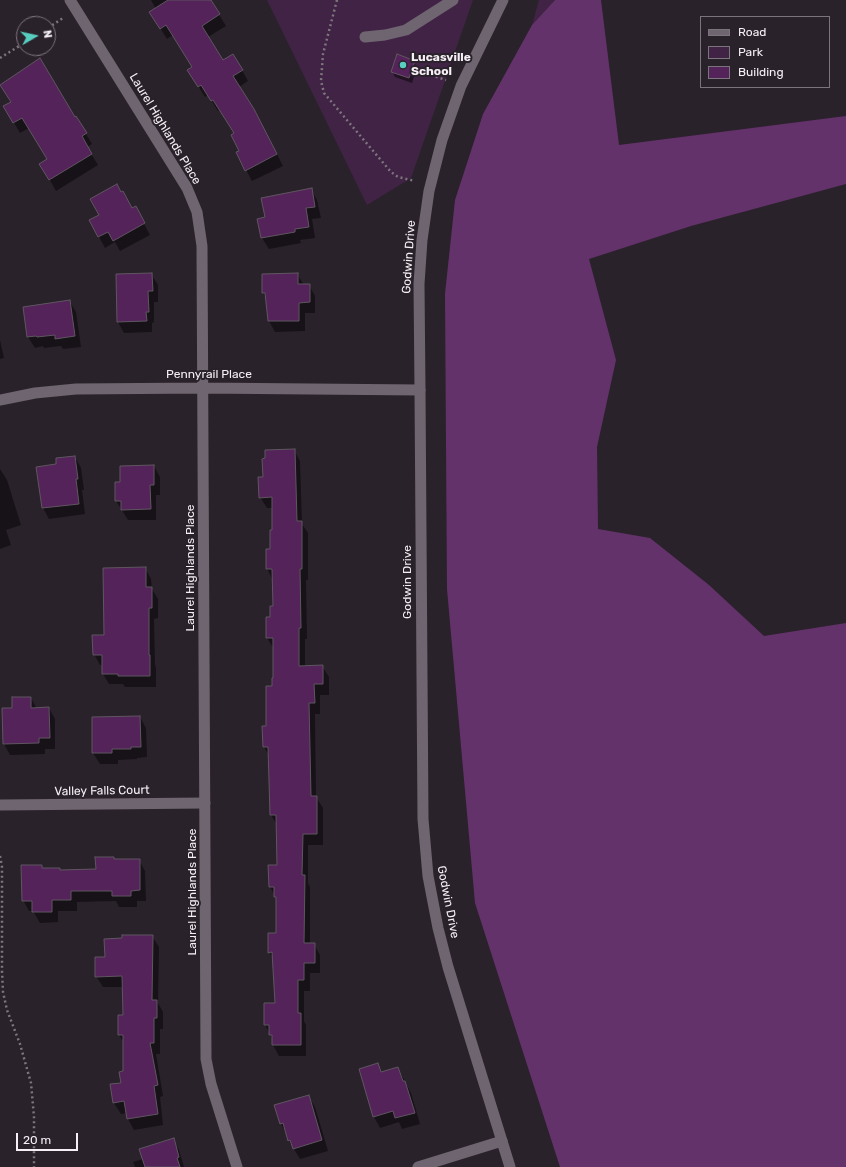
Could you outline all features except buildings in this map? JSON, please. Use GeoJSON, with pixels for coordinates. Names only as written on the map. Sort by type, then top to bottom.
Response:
{"type":"FeatureCollection","features":[{"type":"Feature","properties":{"kind":"street","name":"Laurel Highlands Place"},"geometry":{"type":"LineString","coordinates":[[70,0],[187,188],[197,212],[202,246],[206,1059],[211,1084],[237,1167]]}},
{"type":"Feature","properties":{"kind":"street"},"geometry":{"type":"LineString","coordinates":[[365,37],[385,35],[406,30],[452,0]]}},
{"type":"Feature","properties":{"kind":"street","name":"Godwin Drive"},"geometry":{"type":"LineString","coordinates":[[503,0],[461,86],[442,140],[430,184],[421,255],[420,390],[423,819],[428,876],[438,928],[448,967],[510,1167]]}},
{"type":"Feature","properties":{"kind":"street","name":"Pennyrail Place"},"geometry":{"type":"LineString","coordinates":[[0,400],[35,393],[76,389],[203,388],[420,390]]}},
{"type":"Feature","properties":{"kind":"street","name":"Valley Falls Court"},"geometry":{"type":"LineString","coordinates":[[0,805],[205,802]]}},
{"type":"Feature","properties":{"kind":"street"},"geometry":{"type":"LineString","coordinates":[[418,1167],[502,1141]]}},
{"type":"Feature","properties":{"kind":"path"},"geometry":{"type":"LineString","coordinates":[[337,0],[323,54],[321,81],[324,93],[394,175],[430,184]]}},
{"type":"Feature","properties":{"kind":"path"},"geometry":{"type":"LineString","coordinates":[[0,58],[16,48]]}},
{"type":"Feature","properties":{"kind":"path"},"geometry":{"type":"LineString","coordinates":[[412,69],[461,86]]}},
{"type":"Feature","properties":{"kind":"path"},"geometry":{"type":"LineString","coordinates":[[0,856],[2,867],[3,992],[7,1010],[22,1050],[31,1083],[34,1116],[34,1167]]}},
{"type":"Feature","properties":{"kind":"green space"},"geometry":{"type":"Polygon","coordinates":[[[267,0],[473,0],[411,178],[367,205],[267,0]]]}},
{"type":"Feature","properties":{"kind":"green space"},"geometry":{"type":"Polygon","coordinates":[[[539,0],[555,0],[532,25],[539,0]]]}},
{"type":"Feature","properties":{"kind":"shaded area"},"geometry":{"type":"Polygon","coordinates":[[[555,0],[601,0],[619,145],[846,116],[846,184],[691,226],[589,259],[616,360],[597,447],[598,529],[650,538],[709,585],[764,636],[846,623],[846,1167],[560,1167],[475,903],[447,589],[445,294],[455,200],[483,114],[532,25],[555,0]]]}},
{"type":"Feature","properties":{"kind":"place","name":"Lucasville School"},"geometry":{"type":"Point","coordinates":[403,65]}}]}
